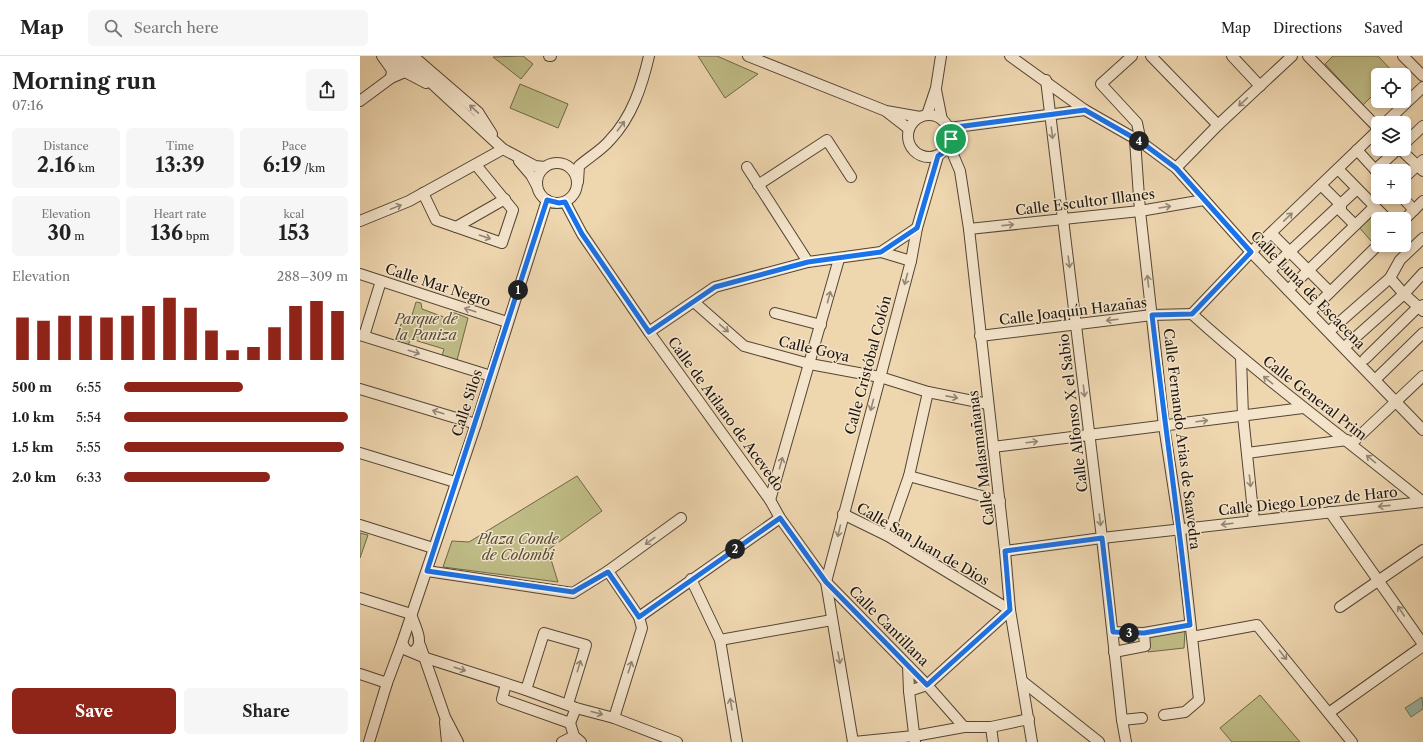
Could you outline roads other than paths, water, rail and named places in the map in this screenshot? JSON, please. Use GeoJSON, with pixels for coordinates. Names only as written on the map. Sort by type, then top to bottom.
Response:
{"type":"FeatureCollection","features":[{"type":"Feature","properties":{"kind":"street"},"geometry":{"type":"LineString","coordinates":[[382,56],[392,70],[391,78]]}},
{"type":"Feature","properties":{"kind":"street"},"geometry":{"type":"LineString","coordinates":[[390,56],[405,72],[435,87]]}},
{"type":"Feature","properties":{"kind":"street"},"geometry":{"type":"LineString","coordinates":[[402,56],[503,149],[516,158],[534,166],[545,167]]}},
{"type":"Feature","properties":{"kind":"street"},"geometry":{"type":"LineString","coordinates":[[413,56],[478,112],[496,141]]}},
{"type":"Feature","properties":{"kind":"street"},"geometry":{"type":"LineString","coordinates":[[516,158],[531,175],[539,192],[547,200],[559,203],[565,202],[575,194],[578,182],[579,166],[610,141],[628,117],[645,72],[649,56]]}},
{"type":"Feature","properties":{"kind":"street"},"geometry":{"type":"LineString","coordinates":[[748,56],[886,111],[923,116],[933,115],[942,120],[949,128],[951,139],[949,145],[940,155],[931,158],[917,154],[909,143],[909,129],[916,120],[923,116],[936,88]]}},
{"type":"Feature","properties":{"kind":"street"},"geometry":{"type":"LineString","coordinates":[[940,56],[936,88],[942,120]]}},
{"type":"Feature","properties":{"kind":"street","name":"Calle Luna de Escacena"},"geometry":{"type":"LineString","coordinates":[[1010,56],[1046,80],[1085,110],[1138,141],[1176,168],[1251,252],[1423,430]]}},
{"type":"Feature","properties":{"kind":"street","name":"Calle Fernando Arias de Saavedra"},"geometry":{"type":"LineString","coordinates":[[1132,56],[1102,84],[1137,123],[1140,211],[1164,426],[1180,530],[1199,700],[1185,712],[1164,715]]}},
{"type":"Feature","properties":{"kind":"street"},"geometry":{"type":"LineString","coordinates":[[1151,56],[1218,125]]}},
{"type":"Feature","properties":{"kind":"street"},"geometry":{"type":"LineString","coordinates":[[1232,56],[1260,86]]}},
{"type":"Feature","properties":{"kind":"street"},"geometry":{"type":"LineString","coordinates":[[1176,168],[1218,125],[1292,56]]}},
{"type":"Feature","properties":{"kind":"street"},"geometry":{"type":"LineString","coordinates":[[1308,56],[1371,122]]}},
{"type":"Feature","properties":{"kind":"street"},"geometry":{"type":"LineString","coordinates":[[1402,56],[1423,76]]}},
{"type":"Feature","properties":{"kind":"street"},"geometry":{"type":"LineString","coordinates":[[360,101],[391,78],[405,72]]}},
{"type":"Feature","properties":{"kind":"street","name":"Calle Alfonso X el Sabio"},"geometry":{"type":"LineString","coordinates":[[1046,80],[1077,324],[1113,632],[1114,652],[1126,742]]}},
{"type":"Feature","properties":{"kind":"street"},"geometry":{"type":"LineString","coordinates":[[1393,116],[1423,87]]}},
{"type":"Feature","properties":{"kind":"street"},"geometry":{"type":"LineString","coordinates":[[949,128],[1085,110]]}},
{"type":"Feature","properties":{"kind":"street"},"geometry":{"type":"LineString","coordinates":[[886,111],[909,129]]}},
{"type":"Feature","properties":{"kind":"street"},"geometry":{"type":"LineString","coordinates":[[1411,137],[1423,126]]}},
{"type":"Feature","properties":{"kind":"street"},"geometry":{"type":"LineString","coordinates":[[1192,314],[1251,252],[1371,136]]}},
{"type":"Feature","properties":{"kind":"street"},"geometry":{"type":"LineString","coordinates":[[758,185],[827,140],[851,177]]}},
{"type":"Feature","properties":{"kind":"street","name":"Calle Malasmañanas"},"geometry":{"type":"LineString","coordinates":[[949,145],[960,171],[969,229],[1000,501],[1010,610],[1032,742]]}},
{"type":"Feature","properties":{"kind":"street"},"geometry":{"type":"LineString","coordinates":[[360,222],[424,193],[503,149]]}},
{"type":"Feature","properties":{"kind":"street"},"geometry":{"type":"LineString","coordinates":[[1357,150],[1371,165]]}},
{"type":"Feature","properties":{"kind":"street"},"geometry":{"type":"LineString","coordinates":[[940,155],[960,171]]}},
{"type":"Feature","properties":{"kind":"street","name":"Calle Cristóbal Colón"},"geometry":{"type":"LineString","coordinates":[[826,582],[910,261],[917,228],[940,155]]}},
{"type":"Feature","properties":{"kind":"street"},"geometry":{"type":"LineString","coordinates":[[1385,164],[1392,156]]}},
{"type":"Feature","properties":{"kind":"street"},"geometry":{"type":"LineString","coordinates":[[1408,156],[1421,166],[1411,173]]}},
{"type":"Feature","properties":{"kind":"street"},"geometry":{"type":"LineString","coordinates":[[537,186],[538,176],[545,167],[551,164],[563,163],[574,170],[578,182]]}},
{"type":"Feature","properties":{"kind":"street"},"geometry":{"type":"LineString","coordinates":[[424,193],[436,220],[502,243],[513,210],[476,165]]}},
{"type":"Feature","properties":{"kind":"street"},"geometry":{"type":"LineString","coordinates":[[747,167],[808,262]]}},
{"type":"Feature","properties":{"kind":"street"},"geometry":{"type":"LineString","coordinates":[[1338,169],[1379,212]]}},
{"type":"Feature","properties":{"kind":"street"},"geometry":{"type":"LineString","coordinates":[[1321,185],[1341,205],[1341,211],[1356,225]]}},
{"type":"Feature","properties":{"kind":"street"},"geometry":{"type":"LineString","coordinates":[[1269,271],[1357,189]]}},
{"type":"Feature","properties":{"kind":"street"},"geometry":{"type":"LineString","coordinates":[[456,227],[505,199]]}},
{"type":"Feature","properties":{"kind":"street","name":"Calle Silos"},"geometry":{"type":"LineString","coordinates":[[369,742],[396,657],[409,645],[411,614],[427,571],[455,482],[476,424],[507,322],[547,200]]}},
{"type":"Feature","properties":{"kind":"street","name":"Calle Escultor Illanes"},"geometry":{"type":"LineString","coordinates":[[969,229],[1140,211],[1204,200]]}},
{"type":"Feature","properties":{"kind":"street"},"geometry":{"type":"LineString","coordinates":[[1411,213],[1423,201]]}},
{"type":"Feature","properties":{"kind":"street","name":"Calle de Atilano de Acevedo"},"geometry":{"type":"LineString","coordinates":[[565,202],[582,234],[649,332],[770,500],[780,518],[826,582]]}},
{"type":"Feature","properties":{"kind":"street"},"geometry":{"type":"LineString","coordinates":[[1408,204],[1414,210]]}},
{"type":"Feature","properties":{"kind":"street"},"geometry":{"type":"LineString","coordinates":[[1288,290],[1374,207]]}},
{"type":"Feature","properties":{"kind":"street"},"geometry":{"type":"LineString","coordinates":[[649,332],[715,287],[808,262],[839,259],[881,252],[917,228]]}},
{"type":"Feature","properties":{"kind":"street"},"geometry":{"type":"LineString","coordinates":[[1272,233],[1330,292]]}},
{"type":"Feature","properties":{"kind":"street"},"geometry":{"type":"LineString","coordinates":[[1333,328],[1390,278],[1400,260],[1423,238]]}},
{"type":"Feature","properties":{"kind":"street"},"geometry":{"type":"LineString","coordinates":[[881,252],[910,261]]}},
{"type":"Feature","properties":{"kind":"street"},"geometry":{"type":"LineString","coordinates":[[1310,312],[1371,252]]}},
{"type":"Feature","properties":{"kind":"street"},"geometry":{"type":"LineString","coordinates":[[770,500],[839,259]]}},
{"type":"Feature","properties":{"kind":"street"},"geometry":{"type":"LineString","coordinates":[[1348,344],[1404,294],[1423,273]]}},
{"type":"Feature","properties":{"kind":"street","name":"Calle Mar Negro"},"geometry":{"type":"LineString","coordinates":[[360,274],[507,322]]}},
{"type":"Feature","properties":{"kind":"street"},"geometry":{"type":"LineString","coordinates":[[1365,359],[1422,308],[1404,294],[1390,278]]}},
{"type":"Feature","properties":{"kind":"street"},"geometry":{"type":"LineString","coordinates":[[381,281],[362,335],[491,376]]}},
{"type":"Feature","properties":{"kind":"street","name":"Calle Goya"},"geometry":{"type":"LineString","coordinates":[[694,302],[744,346],[810,364],[880,377],[928,392],[988,404]]}},
{"type":"Feature","properties":{"kind":"street"},"geometry":{"type":"LineString","coordinates":[[775,313],[821,325]]}},
{"type":"Feature","properties":{"kind":"street","name":"Calle Joaquín Hazañas"},"geometry":{"type":"LineString","coordinates":[[980,336],[1152,315],[1192,314]]}},
{"type":"Feature","properties":{"kind":"street","name":"Calle General Prim"},"geometry":{"type":"LineString","coordinates":[[1192,314],[1241,358],[1303,408],[1349,441],[1423,502]]}},
{"type":"Feature","properties":{"kind":"street"},"geometry":{"type":"LineString","coordinates":[[1379,376],[1423,333]]}},
{"type":"Feature","properties":{"kind":"street"},"geometry":{"type":"LineString","coordinates":[[1241,358],[1244,416],[1254,520]]}},
{"type":"Feature","properties":{"kind":"street"},"geometry":{"type":"LineString","coordinates":[[1247,453],[1349,441],[1423,376]]}},
{"type":"Feature","properties":{"kind":"street"},"geometry":{"type":"LineString","coordinates":[[360,389],[476,424]]}},
{"type":"Feature","properties":{"kind":"street"},"geometry":{"type":"LineString","coordinates":[[888,536],[909,476],[928,392]]}},
{"type":"Feature","properties":{"kind":"street"},"geometry":{"type":"LineString","coordinates":[[993,447],[1303,408]]}},
{"type":"Feature","properties":{"kind":"street"},"geometry":{"type":"LineString","coordinates":[[360,453],[455,482]]}},
{"type":"Feature","properties":{"kind":"street"},"geometry":{"type":"LineString","coordinates":[[909,476],[1000,501]]}},
{"type":"Feature","properties":{"kind":"street","name":"Calle Diego Lopez de Haro"},"geometry":{"type":"LineString","coordinates":[[1005,551],[1254,520],[1423,502]]}},
{"type":"Feature","properties":{"kind":"street"},"geometry":{"type":"LineString","coordinates":[[1330,512],[1380,580],[1423,645],[1330,712]]}},
{"type":"Feature","properties":{"kind":"street","name":"Calle San Juan de Dios"},"geometry":{"type":"LineString","coordinates":[[843,514],[888,536],[1010,610]]}},
{"type":"Feature","properties":{"kind":"street"},"geometry":{"type":"LineString","coordinates":[[427,571],[573,592],[608,572],[681,518]]}},
{"type":"Feature","properties":{"kind":"street"},"geometry":{"type":"LineString","coordinates":[[639,617],[691,579],[780,518]]}},
{"type":"Feature","properties":{"kind":"street"},"geometry":{"type":"LineString","coordinates":[[360,525],[433,548]]}},
{"type":"Feature","properties":{"kind":"street"},"geometry":{"type":"LineString","coordinates":[[1340,607],[1423,550]]}},
{"type":"Feature","properties":{"kind":"street"},"geometry":{"type":"LineString","coordinates":[[608,572],[639,617],[642,628],[614,718]]}},
{"type":"Feature","properties":{"kind":"street"},"geometry":{"type":"LineString","coordinates":[[691,579],[720,640],[737,742]]}},
{"type":"Feature","properties":{"kind":"street"},"geometry":{"type":"LineString","coordinates":[[826,582],[853,742],[917,738],[964,727],[991,727],[1029,719]]}},
{"type":"Feature","properties":{"kind":"street","name":"Calle Cantillana"},"geometry":{"type":"LineString","coordinates":[[826,582],[927,685],[964,727]]}},
{"type":"Feature","properties":{"kind":"street"},"geometry":{"type":"LineString","coordinates":[[360,598],[411,614],[420,640],[409,645],[423,657],[572,706],[614,718],[677,742]]}},
{"type":"Feature","properties":{"kind":"street"},"geometry":{"type":"LineString","coordinates":[[909,691],[927,685],[1010,610]]}},
{"type":"Feature","properties":{"kind":"street"},"geometry":{"type":"LineString","coordinates":[[720,640],[832,620]]}},
{"type":"Feature","properties":{"kind":"street"},"geometry":{"type":"LineString","coordinates":[[1113,632],[1144,633],[1190,625]]}},
{"type":"Feature","properties":{"kind":"street"},"geometry":{"type":"LineString","coordinates":[[1192,637],[1257,625],[1330,712],[1352,742]]}},
{"type":"Feature","properties":{"kind":"street"},"geometry":{"type":"LineString","coordinates":[[526,690],[544,633],[586,645],[572,706],[570,722],[577,739],[562,742]]}},
{"type":"Feature","properties":{"kind":"street"},"geometry":{"type":"LineString","coordinates":[[1114,652],[1145,646],[1144,633]]}},
{"type":"Feature","properties":{"kind":"street"},"geometry":{"type":"LineString","coordinates":[[423,657],[445,717],[458,742]]}},
{"type":"Feature","properties":{"kind":"street"},"geometry":{"type":"LineString","coordinates":[[908,666],[909,691],[917,738]]}},
{"type":"Feature","properties":{"kind":"street"},"geometry":{"type":"LineString","coordinates":[[360,674],[387,683]]}},
{"type":"Feature","properties":{"kind":"street"},"geometry":{"type":"LineString","coordinates":[[1022,681],[1099,742]]}},
{"type":"Feature","properties":{"kind":"street"},"geometry":{"type":"LineString","coordinates":[[506,684],[502,699],[570,722]]}},
{"type":"Feature","properties":{"kind":"street"},"geometry":{"type":"LineString","coordinates":[[445,717],[447,742]]}},
{"type":"Feature","properties":{"kind":"street"},"geometry":{"type":"LineString","coordinates":[[1122,720],[1142,718]]}},
{"type":"Feature","properties":{"kind":"street"},"geometry":{"type":"LineString","coordinates":[[991,727],[993,742]]}},
{"type":"Feature","properties":{"kind":"park label","name":"Parque de la Paniza"},"geometry":{"type":"Point","coordinates":[426,328]}},
{"type":"Feature","properties":{"kind":"park label","name":"Plaza Conde de Colombi"},"geometry":{"type":"Point","coordinates":[518,548]}}]}
